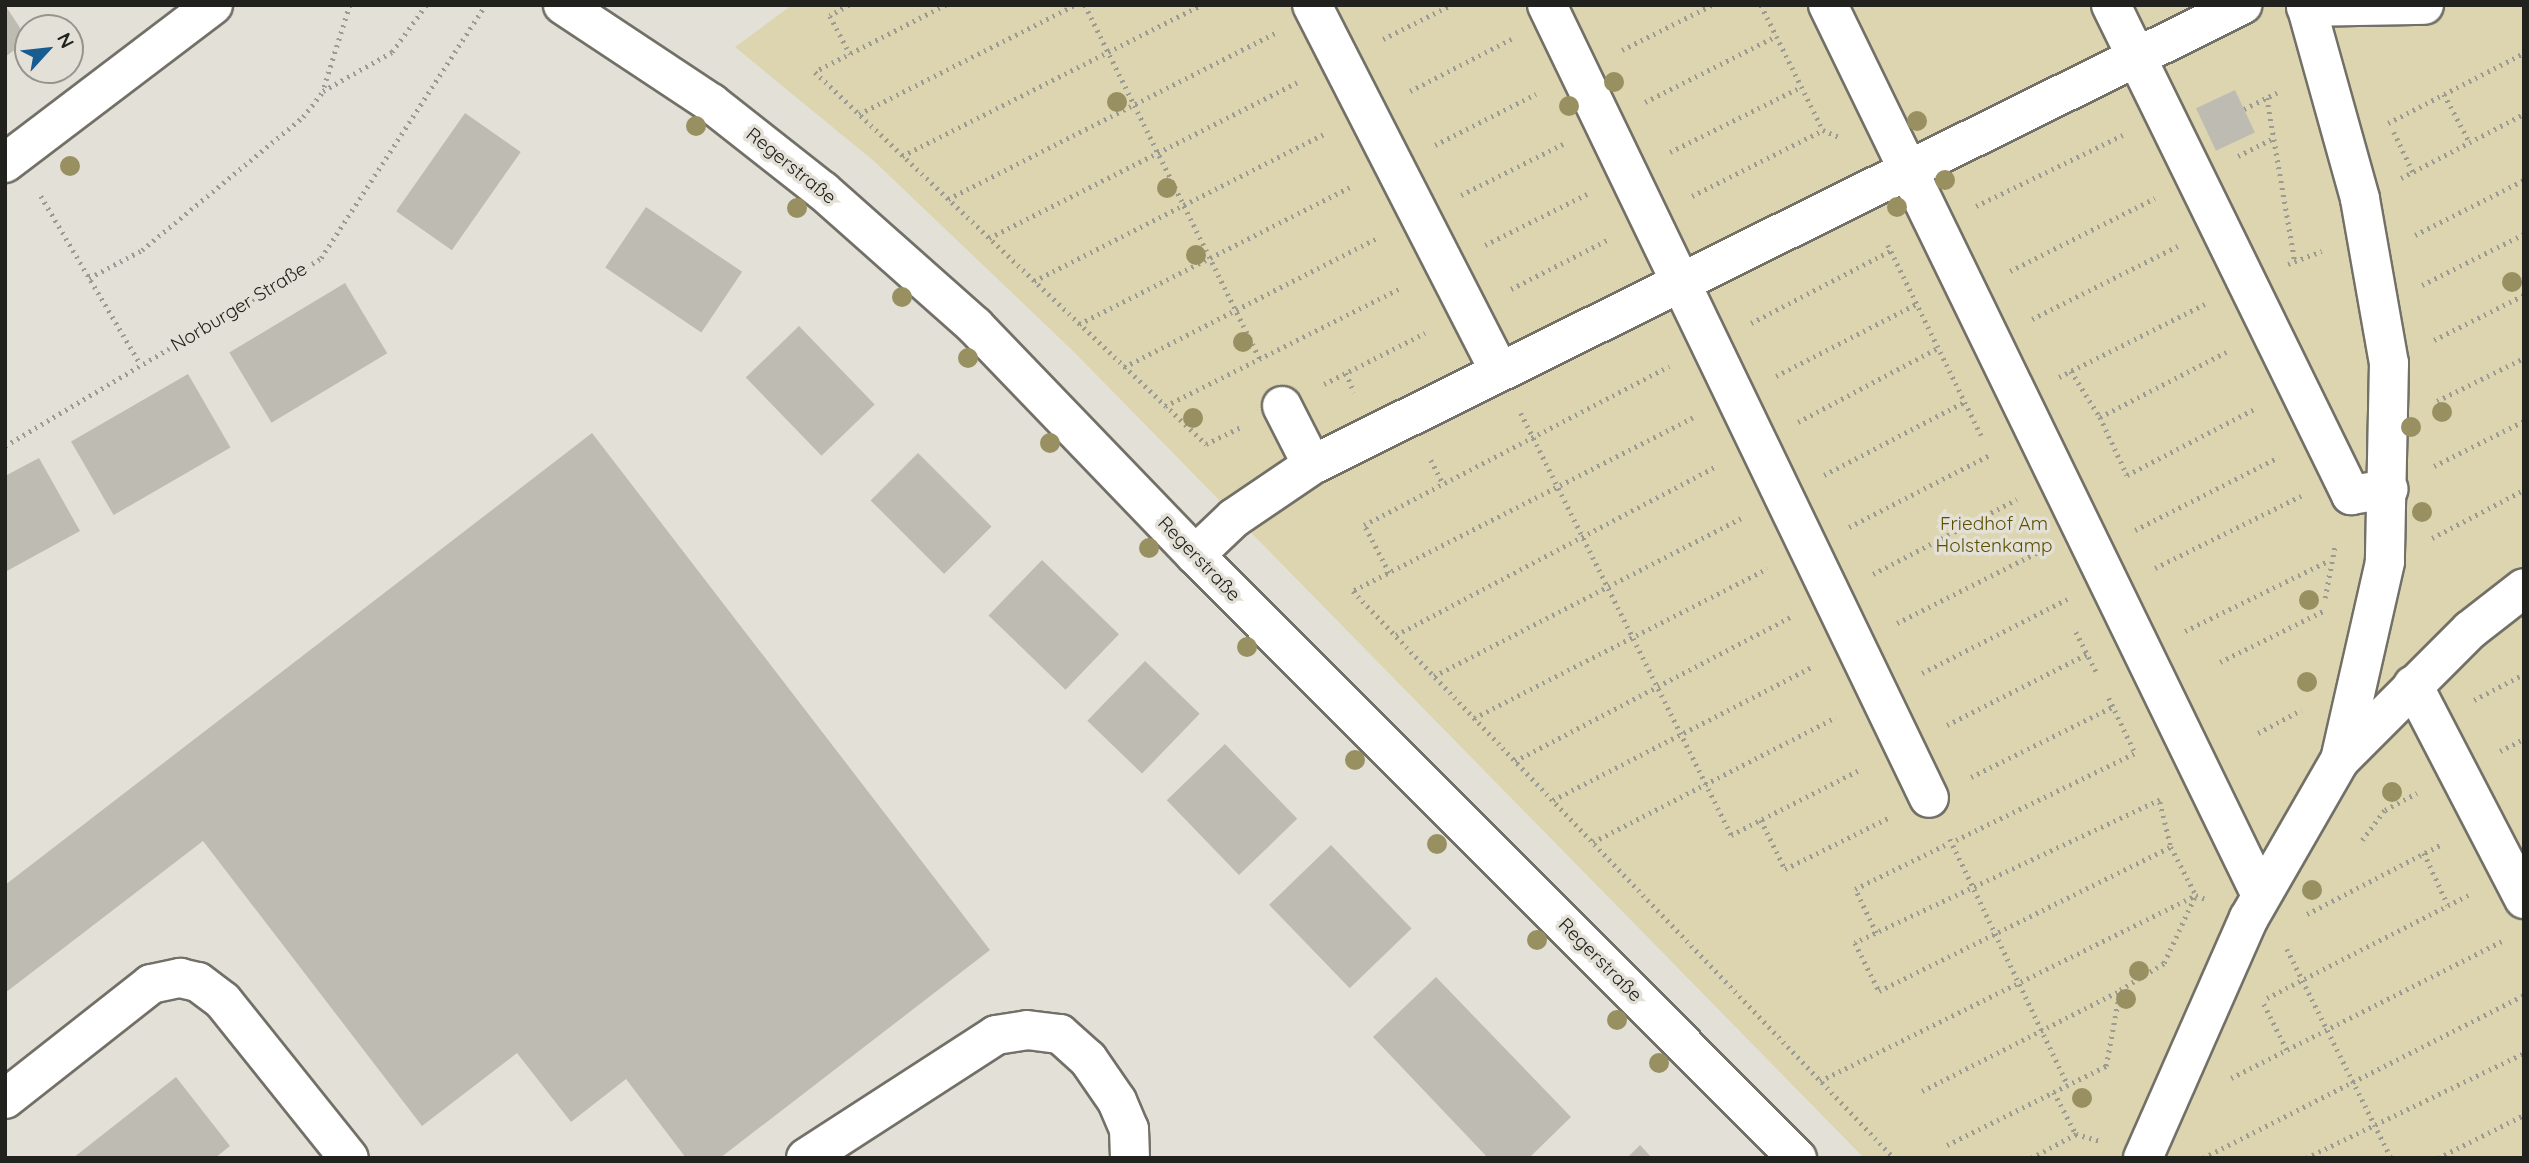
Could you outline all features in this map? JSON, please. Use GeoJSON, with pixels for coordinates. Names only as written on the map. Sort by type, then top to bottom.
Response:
{"type":"FeatureCollection","features":[{"type":"Feature","properties":{"kind":"street"},"geometry":{"type":"LineString","coordinates":[[11,160],[213,5]]}},
{"type":"Feature","properties":{"kind":"street","name":"Regerstraße"},"geometry":{"type":"LineString","coordinates":[[564,5],[711,103],[823,191],[975,326],[1195,555],[1797,1158]]}},
{"type":"Feature","properties":{"kind":"street"},"geometry":{"type":"LineString","coordinates":[[1828,5],[2261,895]]}},
{"type":"Feature","properties":{"kind":"street"},"geometry":{"type":"LineString","coordinates":[[2111,5],[2351,495],[2389,489]]}},
{"type":"Feature","properties":{"kind":"street"},"geometry":{"type":"LineString","coordinates":[[1195,555],[1234,519],[1312,465],[1907,167],[2137,59],[2242,5]]}},
{"type":"Feature","properties":{"kind":"street"},"geometry":{"type":"LineString","coordinates":[[2340,760],[2385,562],[2389,489],[2389,363],[2347,144],[2306,6],[2424,5]]}},
{"type":"Feature","properties":{"kind":"street"},"geometry":{"type":"LineString","coordinates":[[1314,9],[1499,371]]}},
{"type":"Feature","properties":{"kind":"street"},"geometry":{"type":"LineString","coordinates":[[1550,12],[1929,797]]}},
{"type":"Feature","properties":{"kind":"street"},"geometry":{"type":"LineString","coordinates":[[1282,405],[1312,465]]}},
{"type":"Feature","properties":{"kind":"street"},"geometry":{"type":"LineString","coordinates":[[2143,1158],[2261,895],[2340,760],[2413,685],[2524,588]]}},
{"type":"Feature","properties":{"kind":"street"},"geometry":{"type":"LineString","coordinates":[[2413,685],[2517,886]]}},
{"type":"Feature","properties":{"kind":"street"},"geometry":{"type":"LineString","coordinates":[[5,1099],[151,984],[180,978],[198,982],[223,1001],[349,1158]]}},
{"type":"Feature","properties":{"kind":"street"},"geometry":{"type":"LineString","coordinates":[[806,1158],[996,1035],[1027,1030],[1060,1034],[1088,1059],[1117,1101],[1129,1129],[1129,1158]]}},
{"type":"Feature","properties":{"kind":"path"},"geometry":{"type":"LineString","coordinates":[[89,278],[142,250],[303,117],[323,91],[350,5]]}},
{"type":"Feature","properties":{"kind":"path"},"geometry":{"type":"LineString","coordinates":[[323,91],[392,52],[426,5]]}},
{"type":"Feature","properties":{"kind":"path","name":"Norburger Straße"},"geometry":{"type":"LineString","coordinates":[[6,444],[321,258],[485,5]]}},
{"type":"Feature","properties":{"kind":"path"},"geometry":{"type":"LineString","coordinates":[[849,5],[830,16],[850,54]]}},
{"type":"Feature","properties":{"kind":"path"},"geometry":{"type":"LineString","coordinates":[[946,5],[815,72],[1206,444],[1822,130],[1761,5]]}},
{"type":"Feature","properties":{"kind":"path"},"geometry":{"type":"LineString","coordinates":[[859,114],[1075,5]]}},
{"type":"Feature","properties":{"kind":"path"},"geometry":{"type":"LineString","coordinates":[[1085,5],[1282,405]]}},
{"type":"Feature","properties":{"kind":"path"},"geometry":{"type":"LineString","coordinates":[[902,156],[1201,5]]}},
{"type":"Feature","properties":{"kind":"path"},"geometry":{"type":"LineString","coordinates":[[989,238],[1451,5]]}},
{"type":"Feature","properties":{"kind":"path"},"geometry":{"type":"LineString","coordinates":[[948,199],[1314,9]]}},
{"type":"Feature","properties":{"kind":"path"},"geometry":{"type":"LineString","coordinates":[[1034,281],[1367,112],[1550,12]]}},
{"type":"Feature","properties":{"kind":"path"},"geometry":{"type":"LineString","coordinates":[[2347,144],[2524,53]]}},
{"type":"Feature","properties":{"kind":"path"},"geometry":{"type":"LineString","coordinates":[[2444,94],[2470,143]]}},
{"type":"Feature","properties":{"kind":"path"},"geometry":{"type":"LineString","coordinates":[[2267,98],[2295,261]]}},
{"type":"Feature","properties":{"kind":"path"},"geometry":{"type":"LineString","coordinates":[[2365,231],[2413,172],[2524,114]]}},
{"type":"Feature","properties":{"kind":"path"},"geometry":{"type":"LineString","coordinates":[[1970,209],[2165,115]]}},
{"type":"Feature","properties":{"kind":"path"},"geometry":{"type":"LineString","coordinates":[[2389,122],[2413,172]]}},
{"type":"Feature","properties":{"kind":"path"},"geometry":{"type":"LineString","coordinates":[[2003,275],[2274,138]]}},
{"type":"Feature","properties":{"kind":"path"},"geometry":{"type":"LineString","coordinates":[[11,160],[89,278],[141,365]]}},
{"type":"Feature","properties":{"kind":"path"},"geometry":{"type":"LineString","coordinates":[[2019,397],[2295,261],[2365,231],[2524,180]]}},
{"type":"Feature","properties":{"kind":"path"},"geometry":{"type":"LineString","coordinates":[[2026,322],[2219,226]]}},
{"type":"Feature","properties":{"kind":"path"},"geometry":{"type":"LineString","coordinates":[[2380,306],[2524,234]]}},
{"type":"Feature","properties":{"kind":"path"},"geometry":{"type":"LineString","coordinates":[[1389,573],[1364,525],[1890,251]]}},
{"type":"Feature","properties":{"kind":"path"},"geometry":{"type":"LineString","coordinates":[[2389,363],[2524,295]]}},
{"type":"Feature","properties":{"kind":"path"},"geometry":{"type":"LineString","coordinates":[[1894,1158],[1353,591],[1916,304]]}},
{"type":"Feature","properties":{"kind":"path"},"geometry":{"type":"LineString","coordinates":[[2100,417],[2269,330]]}},
{"type":"Feature","properties":{"kind":"path"},"geometry":{"type":"LineString","coordinates":[[1396,635],[1938,348]]}},
{"type":"Feature","properties":{"kind":"path"},"geometry":{"type":"LineString","coordinates":[[2389,425],[2524,358]]}},
{"type":"Feature","properties":{"kind":"path"},"geometry":{"type":"LineString","coordinates":[[1499,371],[1731,835]]}},
{"type":"Feature","properties":{"kind":"path"},"geometry":{"type":"LineString","coordinates":[[2071,371],[2100,417],[2127,475],[2297,387]]}},
{"type":"Feature","properties":{"kind":"path"},"geometry":{"type":"LineString","coordinates":[[1434,676],[1964,402]]}},
{"type":"Feature","properties":{"kind":"path"},"geometry":{"type":"LineString","coordinates":[[2389,489],[2524,421]]}},
{"type":"Feature","properties":{"kind":"path"},"geometry":{"type":"LineString","coordinates":[[2134,529],[2321,436]]}},
{"type":"Feature","properties":{"kind":"path"},"geometry":{"type":"LineString","coordinates":[[1474,718],[1990,455]]}},
{"type":"Feature","properties":{"kind":"path"},"geometry":{"type":"LineString","coordinates":[[2154,569],[2314,490],[2351,495]]}},
{"type":"Feature","properties":{"kind":"path"},"geometry":{"type":"LineString","coordinates":[[2385,562],[2524,490]]}},
{"type":"Feature","properties":{"kind":"path"},"geometry":{"type":"LineString","coordinates":[[2186,633],[2330,559]]}},
{"type":"Feature","properties":{"kind":"path"},"geometry":{"type":"LineString","coordinates":[[2220,662],[2323,611]]}},
{"type":"Feature","properties":{"kind":"path"},"geometry":{"type":"LineString","coordinates":[[2433,721],[2524,674]]}},
{"type":"Feature","properties":{"kind":"path"},"geometry":{"type":"LineString","coordinates":[[2258,733],[2315,704]]}},
{"type":"Feature","properties":{"kind":"path"},"geometry":{"type":"LineString","coordinates":[[1876,933],[1855,889],[2135,753]]}},
{"type":"Feature","properties":{"kind":"path"},"geometry":{"type":"LineString","coordinates":[[2362,840],[2385,810],[2459,772]]}},
{"type":"Feature","properties":{"kind":"path"},"geometry":{"type":"LineString","coordinates":[[2171,847],[1996,936],[1879,991],[1855,943],[2205,778]]}},
{"type":"Feature","properties":{"kind":"path"},"geometry":{"type":"LineString","coordinates":[[1929,797],[2068,1085]]}},
{"type":"Feature","properties":{"kind":"path"},"geometry":{"type":"LineString","coordinates":[[2159,800],[2171,847],[2196,895]]}},
{"type":"Feature","properties":{"kind":"path"},"geometry":{"type":"LineString","coordinates":[[2306,914],[2484,822]]}},
{"type":"Feature","properties":{"kind":"path"},"geometry":{"type":"LineString","coordinates":[[2424,853],[2448,905]]}},
{"type":"Feature","properties":{"kind":"path"},"geometry":{"type":"LineString","coordinates":[[2287,1050],[2262,1001],[2448,905],[2517,886]]}},
{"type":"Feature","properties":{"kind":"path"},"geometry":{"type":"LineString","coordinates":[[1820,1081],[2196,895]]}},
{"type":"Feature","properties":{"kind":"path"},"geometry":{"type":"LineString","coordinates":[[1922,1091],[2120,990],[2165,963],[2196,895]]}},
{"type":"Feature","properties":{"kind":"path"},"geometry":{"type":"LineString","coordinates":[[2261,895],[2391,1158]]}},
{"type":"Feature","properties":{"kind":"path"},"geometry":{"type":"LineString","coordinates":[[2164,1112],[2511,937]]}},
{"type":"Feature","properties":{"kind":"path"},"geometry":{"type":"LineString","coordinates":[[1947,1145],[2106,1066],[2120,990]]}},
{"type":"Feature","properties":{"kind":"path"},"geometry":{"type":"LineString","coordinates":[[2203,1158],[2524,995]]}},
{"type":"Feature","properties":{"kind":"path"},"geometry":{"type":"LineString","coordinates":[[2306,1158],[2524,1053]]}},
{"type":"Feature","properties":{"kind":"path"},"geometry":{"type":"LineString","coordinates":[[2031,1158],[2076,1134],[2054,1092]]}},
{"type":"Feature","properties":{"kind":"path"},"geometry":{"type":"LineString","coordinates":[[2438,1158],[2524,1115]]}},
{"type":"Feature","properties":{"kind":"green space","name":"Friedhof Am Holstenkamp"},"geometry":{"type":"Polygon","coordinates":[[[792,5],[2524,5],[2524,1158],[1864,1158],[1074,352],[875,162],[735,47],[792,5]]]}},
{"type":"Feature","properties":{"kind":"building"},"geometry":{"type":"Polygon","coordinates":[[[5,5],[14,19],[14,50],[5,57],[5,5]]]}},
{"type":"Feature","properties":{"kind":"building"},"geometry":{"type":"Polygon","coordinates":[[[2235,90],[2255,133],[2216,151],[2196,108],[2235,90]]]}},
{"type":"Feature","properties":{"kind":"building"},"geometry":{"type":"Polygon","coordinates":[[[465,113],[521,152],[452,250],[396,211],[465,113]]]}},
{"type":"Feature","properties":{"kind":"building"},"geometry":{"type":"Polygon","coordinates":[[[646,207],[742,272],[701,332],[605,268],[646,207]]]}},
{"type":"Feature","properties":{"kind":"building"},"geometry":{"type":"Polygon","coordinates":[[[345,283],[387,353],[272,423],[229,353],[345,283]]]}},
{"type":"Feature","properties":{"kind":"building"},"geometry":{"type":"Polygon","coordinates":[[[799,326],[875,404],[821,456],[746,377],[799,326]]]}},
{"type":"Feature","properties":{"kind":"building"},"geometry":{"type":"Polygon","coordinates":[[[188,374],[231,448],[114,515],[71,442],[188,374]]]}},
{"type":"Feature","properties":{"kind":"building"},"geometry":{"type":"Polygon","coordinates":[[[592,433],[990,950],[720,1158],[686,1158],[626,1079],[571,1122],[517,1053],[422,1126],[203,841],[5,993],[5,885],[592,433]]]}},
{"type":"Feature","properties":{"kind":"building"},"geometry":{"type":"Polygon","coordinates":[[[918,453],[992,527],[944,574],[871,500],[918,453]]]}},
{"type":"Feature","properties":{"kind":"building"},"geometry":{"type":"Polygon","coordinates":[[[39,458],[80,531],[5,572],[5,476],[39,458]]]}},
{"type":"Feature","properties":{"kind":"building"},"geometry":{"type":"Polygon","coordinates":[[[1042,560],[1119,634],[1065,690],[989,615],[1042,560]]]}},
{"type":"Feature","properties":{"kind":"building"},"geometry":{"type":"Polygon","coordinates":[[[1145,661],[1200,714],[1142,773],[1087,721],[1145,661]]]}},
{"type":"Feature","properties":{"kind":"building"},"geometry":{"type":"Polygon","coordinates":[[[1225,744],[1297,819],[1239,875],[1167,800],[1225,744]]]}},
{"type":"Feature","properties":{"kind":"building"},"geometry":{"type":"Polygon","coordinates":[[[1331,845],[1412,928],[1350,988],[1269,905],[1331,845]]]}},
{"type":"Feature","properties":{"kind":"building"},"geometry":{"type":"Polygon","coordinates":[[[1436,977],[1571,1117],[1529,1158],[1488,1158],[1373,1037],[1436,977]]]}},
{"type":"Feature","properties":{"kind":"building"},"geometry":{"type":"Polygon","coordinates":[[[176,1077],[230,1146],[215,1158],[73,1158],[176,1077]]]}},
{"type":"Feature","properties":{"kind":"building"},"geometry":{"type":"Polygon","coordinates":[[[1640,1145],[1652,1158],[1627,1158],[1640,1145]]]}}]}
